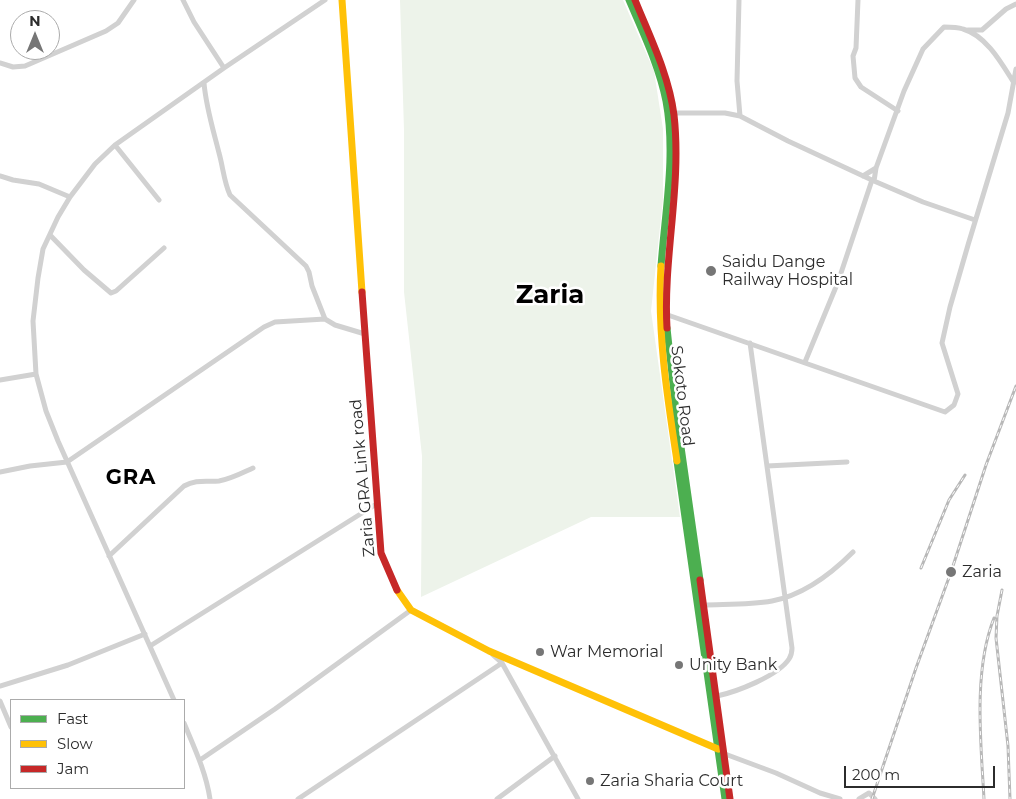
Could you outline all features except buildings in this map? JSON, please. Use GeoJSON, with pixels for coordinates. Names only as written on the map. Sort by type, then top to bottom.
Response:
{"type":"FeatureCollection","features":[{"type":"Feature","properties":{"kind":"main road","name":"Zaria GRA Link road"},"geometry":{"type":"LineString","coordinates":[[342,0],[381,553],[394,586],[411,610],[489,651],[718,749]]}},
{"type":"Feature","properties":{"kind":"main road","name":"Sokoto Road"},"geometry":{"type":"LineString","coordinates":[[629,0],[650,50],[662,87],[668,114],[670,148],[661,274],[661,334],[669,411],[724,799]]}},
{"type":"Feature","properties":{"kind":"main road","name":"Sokoto Road"},"geometry":{"type":"LineString","coordinates":[[635,0],[668,86],[674,113],[676,148],[665,314],[675,410],[717,696],[730,799]]}},
{"type":"Feature","properties":{"kind":"street"},"geometry":{"type":"LineString","coordinates":[[0,63],[13,67],[25,66],[106,31],[118,23],[134,0]]}},
{"type":"Feature","properties":{"kind":"street"},"geometry":{"type":"LineString","coordinates":[[183,0],[194,22],[224,68]]}},
{"type":"Feature","properties":{"kind":"street"},"geometry":{"type":"LineString","coordinates":[[174,699],[46,411],[36,374],[33,320],[43,249],[70,197],[95,164],[115,146],[224,68],[325,0]]}},
{"type":"Feature","properties":{"kind":"street"},"geometry":{"type":"LineString","coordinates":[[739,0],[737,81],[740,116]]}},
{"type":"Feature","properties":{"kind":"street"},"geometry":{"type":"LineString","coordinates":[[858,0],[856,48],[853,56],[855,78],[861,87],[898,111]]}},
{"type":"Feature","properties":{"kind":"street"},"geometry":{"type":"LineString","coordinates":[[805,362],[838,282],[904,91],[923,49],[944,27],[982,30],[1006,9],[1016,4]]}},
{"type":"Feature","properties":{"kind":"street"},"geometry":{"type":"LineString","coordinates":[[968,30],[998,57],[1014,83]]}},
{"type":"Feature","properties":{"kind":"street"},"geometry":{"type":"LineString","coordinates":[[665,314],[945,412],[954,405],[958,394],[942,343],[950,307],[1008,113],[1016,69]]}},
{"type":"Feature","properties":{"kind":"street"},"geometry":{"type":"LineString","coordinates":[[204,83],[208,110],[223,167],[225,182],[230,195],[306,266],[325,319]]}},
{"type":"Feature","properties":{"kind":"street"},"geometry":{"type":"LineString","coordinates":[[674,113],[725,113],[740,116],[863,176],[923,202],[975,220]]}},
{"type":"Feature","properties":{"kind":"street"},"geometry":{"type":"LineString","coordinates":[[115,146],[159,200]]}},
{"type":"Feature","properties":{"kind":"street"},"geometry":{"type":"LineString","coordinates":[[863,176],[876,168]]}},
{"type":"Feature","properties":{"kind":"street"},"geometry":{"type":"LineString","coordinates":[[0,176],[39,184],[70,197]]}},
{"type":"Feature","properties":{"kind":"street"},"geometry":{"type":"LineString","coordinates":[[50,235],[84,270],[111,293],[116,291],[164,248]]}},
{"type":"Feature","properties":{"kind":"street"},"geometry":{"type":"LineString","coordinates":[[0,472],[30,466],[67,462],[264,327],[275,322],[325,319],[335,325],[365,334]]}},
{"type":"Feature","properties":{"kind":"street"},"geometry":{"type":"LineString","coordinates":[[717,696],[732,693],[758,682],[789,659],[792,648],[750,343]]}},
{"type":"Feature","properties":{"kind":"street"},"geometry":{"type":"LineString","coordinates":[[0,380],[36,374]]}},
{"type":"Feature","properties":{"kind":"street"},"geometry":{"type":"LineString","coordinates":[[767,466],[847,462]]}},
{"type":"Feature","properties":{"kind":"street"},"geometry":{"type":"LineString","coordinates":[[109,556],[184,486],[197,480],[216,481],[226,479],[253,468]]}},
{"type":"Feature","properties":{"kind":"street"},"geometry":{"type":"LineString","coordinates":[[150,646],[378,503]]}},
{"type":"Feature","properties":{"kind":"street"},"geometry":{"type":"LineString","coordinates":[[704,605],[772,601],[786,597],[819,582],[853,552]]}},
{"type":"Feature","properties":{"kind":"street"},"geometry":{"type":"LineString","coordinates":[[200,760],[275,709],[411,610]]}},
{"type":"Feature","properties":{"kind":"street"},"geometry":{"type":"LineString","coordinates":[[0,686],[68,665],[144,634]]}},
{"type":"Feature","properties":{"kind":"street"},"geometry":{"type":"LineString","coordinates":[[489,651],[502,663],[578,799]]}},
{"type":"Feature","properties":{"kind":"street"},"geometry":{"type":"LineString","coordinates":[[298,799],[502,663]]}},
{"type":"Feature","properties":{"kind":"street"},"geometry":{"type":"LineString","coordinates":[[0,701],[10,724]]}},
{"type":"Feature","properties":{"kind":"street"},"geometry":{"type":"LineString","coordinates":[[185,725],[200,760],[209,789],[210,799]]}},
{"type":"Feature","properties":{"kind":"street"},"geometry":{"type":"LineString","coordinates":[[725,754],[776,773],[820,793],[840,799]]}},
{"type":"Feature","properties":{"kind":"street"},"geometry":{"type":"LineString","coordinates":[[497,799],[555,756]]}},
{"type":"Feature","properties":{"kind":"street"},"geometry":{"type":"LineString","coordinates":[[859,799],[869,793],[875,799]]}},
{"type":"Feature","properties":{"kind":"shaded area"},"geometry":{"type":"Polygon","coordinates":[[[400,0],[623,0],[654,71],[663,129],[663,199],[651,311],[680,517],[591,517],[421,597],[422,456],[404,292],[404,130],[400,0]]]}},
{"type":"Feature","properties":{"kind":"railway"},"geometry":{"type":"LineString","coordinates":[[872,799],[986,465],[1016,386]]}},
{"type":"Feature","properties":{"kind":"railway"},"geometry":{"type":"LineString","coordinates":[[921,568],[949,500],[965,475]]}},
{"type":"Feature","properties":{"kind":"railway"},"geometry":{"type":"LineString","coordinates":[[1002,590],[997,616],[996,638],[1008,746],[1010,799]]}},
{"type":"Feature","properties":{"kind":"railway"},"geometry":{"type":"LineString","coordinates":[[984,799],[980,731],[981,684],[987,639],[994,618]]}},
{"type":"Feature","properties":{"kind":"traffic: fast"},"geometry":{"type":"LineString","coordinates":[[629,0],[659,75],[669,121],[669,183],[661,266]]}},
{"type":"Feature","properties":{"kind":"traffic: fast"},"geometry":{"type":"LineString","coordinates":[[667,328],[676,412],[700,580]]}},
{"type":"Feature","properties":{"kind":"traffic: fast"},"geometry":{"type":"LineString","coordinates":[[677,461],[725,799]]}},
{"type":"Feature","properties":{"kind":"traffic: slow"},"geometry":{"type":"LineString","coordinates":[[342,0],[362,292]]}},
{"type":"Feature","properties":{"kind":"traffic: slow"},"geometry":{"type":"LineString","coordinates":[[661,266],[660,315],[666,388],[677,461]]}},
{"type":"Feature","properties":{"kind":"traffic: slow"},"geometry":{"type":"LineString","coordinates":[[397,590],[411,610],[489,651],[718,749]]}},
{"type":"Feature","properties":{"kind":"traffic: jam"},"geometry":{"type":"LineString","coordinates":[[635,0],[653,42],[668,85],[674,115],[676,168],[666,301],[667,328]]}},
{"type":"Feature","properties":{"kind":"traffic: jam"},"geometry":{"type":"LineString","coordinates":[[362,292],[381,553],[397,590]]}},
{"type":"Feature","properties":{"kind":"traffic: jam"},"geometry":{"type":"LineString","coordinates":[[700,580],[730,799]]}},
{"type":"Feature","properties":{"kind":"place","name":"Saidu Dange Railway Hospital"},"geometry":{"type":"Point","coordinates":[711,271]}},
{"type":"Feature","properties":{"kind":"place","name":"Zaria"},"geometry":{"type":"Point","coordinates":[951,572]}},
{"type":"Feature","properties":{"kind":"place","name":"War Memorial"},"geometry":{"type":"Point","coordinates":[540,652]}},
{"type":"Feature","properties":{"kind":"place","name":"Unity Bank"},"geometry":{"type":"Point","coordinates":[679,665]}},
{"type":"Feature","properties":{"kind":"place","name":"Zaria Sharia Court"},"geometry":{"type":"Point","coordinates":[590,781]}},
{"type":"Feature","properties":{"kind":"district","name":"Zaria"},"geometry":{"type":"Point","coordinates":[550,295]}},
{"type":"Feature","properties":{"kind":"district","name":"GRA"},"geometry":{"type":"Point","coordinates":[131,478]}}]}
